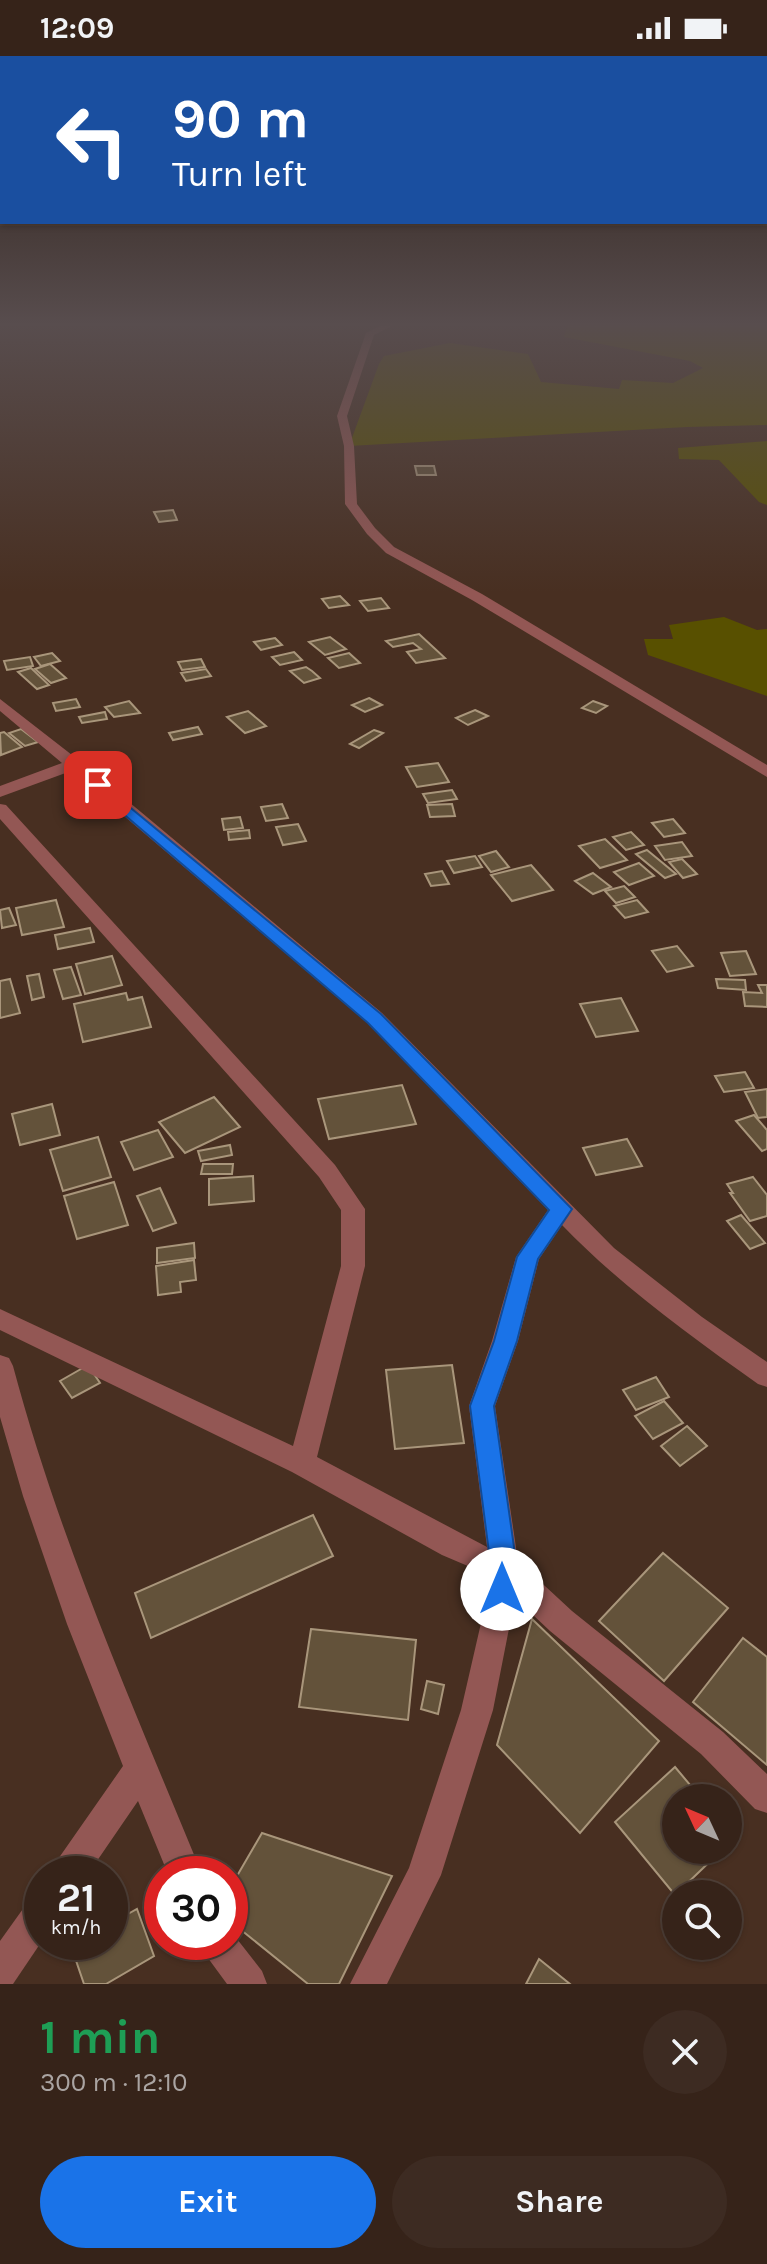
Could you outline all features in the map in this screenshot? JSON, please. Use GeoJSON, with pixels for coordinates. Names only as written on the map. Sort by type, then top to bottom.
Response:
{"type":"FeatureCollection","features":[{"type":"Feature","properties":{"kind":"street"},"geometry":{"type":"LineString","coordinates":[[343,412],[349,446],[351,504],[390,550],[501,612],[767,772]]}},
{"type":"Feature","properties":{"kind":"street"},"geometry":{"type":"LineString","coordinates":[[0,703],[375,1018],[606,1255],[693,1324],[767,1376]]}},
{"type":"Feature","properties":{"kind":"street"},"geometry":{"type":"LineString","coordinates":[[0,792],[49,771],[75,765]]}},
{"type":"Feature","properties":{"kind":"street"},"geometry":{"type":"LineString","coordinates":[[0,809],[327,1171],[353,1209],[353,1266],[302,1463]]}},
{"type":"Feature","properties":{"kind":"street"},"geometry":{"type":"LineString","coordinates":[[368,1984],[424,1875],[477,1710],[499,1610],[504,1568],[482,1406],[505,1341],[528,1257],[561,1209]]}},
{"type":"Feature","properties":{"kind":"street"},"geometry":{"type":"LineString","coordinates":[[0,1319],[302,1463],[452,1546],[504,1568],[561,1621],[712,1743],[767,1797]]}},
{"type":"Feature","properties":{"kind":"street"},"geometry":{"type":"LineString","coordinates":[[0,1366],[14,1426],[63,1575],[178,1856]]}},
{"type":"Feature","properties":{"kind":"street"},"geometry":{"type":"LineString","coordinates":[[80,1856],[141,1768]]}},
{"type":"Feature","properties":{"kind":"street"},"geometry":{"type":"LineString","coordinates":[[0,1972],[24,1937]]}},
{"type":"Feature","properties":{"kind":"street"},"geometry":{"type":"LineString","coordinates":[[231,1960],[249,1984]]}},
{"type":"Feature","properties":{"kind":"shaded area"},"geometry":{"type":"Polygon","coordinates":[[[361,412],[767,412],[767,425],[349,446],[361,412]]]}},
{"type":"Feature","properties":{"kind":"shaded area"},"geometry":{"type":"Polygon","coordinates":[[[767,441],[767,505],[759,502],[719,460],[679,459],[678,448],[767,441]]]}},
{"type":"Feature","properties":{"kind":"shaded area"},"geometry":{"type":"Polygon","coordinates":[[[724,617],[757,630],[767,629],[767,696],[648,655],[644,639],[673,639],[669,625],[724,617]]]}},
{"type":"Feature","properties":{"kind":"building"},"geometry":{"type":"Polygon","coordinates":[[[415,466],[434,466],[436,475],[417,475],[415,466]]]}},
{"type":"Feature","properties":{"kind":"building"},"geometry":{"type":"Polygon","coordinates":[[[173,510],[177,520],[159,522],[154,512],[173,510]]]}},
{"type":"Feature","properties":{"kind":"building"},"geometry":{"type":"Polygon","coordinates":[[[340,596],[349,605],[329,608],[322,599],[340,596]]]}},
{"type":"Feature","properties":{"kind":"building"},"geometry":{"type":"Polygon","coordinates":[[[381,598],[389,608],[368,611],[360,601],[381,598]]]}},
{"type":"Feature","properties":{"kind":"building"},"geometry":{"type":"Polygon","coordinates":[[[419,634],[445,658],[416,663],[407,652],[421,649],[413,643],[393,647],[386,641],[419,634]]]}},
{"type":"Feature","properties":{"kind":"building"},"geometry":{"type":"Polygon","coordinates":[[[330,637],[346,649],[325,655],[309,642],[330,637]]]}},
{"type":"Feature","properties":{"kind":"building"},"geometry":{"type":"Polygon","coordinates":[[[275,638],[282,645],[261,650],[254,642],[275,638]]]}},
{"type":"Feature","properties":{"kind":"building"},"geometry":{"type":"Polygon","coordinates":[[[294,652],[302,660],[280,665],[272,657],[294,652]]]}},
{"type":"Feature","properties":{"kind":"building"},"geometry":{"type":"Polygon","coordinates":[[[52,653],[60,661],[41,666],[34,657],[52,653]]]}},
{"type":"Feature","properties":{"kind":"building"},"geometry":{"type":"Polygon","coordinates":[[[349,653],[360,663],[339,668],[328,658],[349,653]]]}},
{"type":"Feature","properties":{"kind":"building"},"geometry":{"type":"Polygon","coordinates":[[[30,657],[33,666],[7,670],[4,661],[30,657]]]}},
{"type":"Feature","properties":{"kind":"building"},"geometry":{"type":"Polygon","coordinates":[[[201,659],[205,667],[182,670],[178,662],[201,659]]]}},
{"type":"Feature","properties":{"kind":"building"},"geometry":{"type":"Polygon","coordinates":[[[50,664],[66,678],[51,683],[35,669],[50,664]]]}},
{"type":"Feature","properties":{"kind":"building"},"geometry":{"type":"Polygon","coordinates":[[[306,667],[320,678],[304,683],[290,671],[306,667]]]}},
{"type":"Feature","properties":{"kind":"building"},"geometry":{"type":"Polygon","coordinates":[[[31,668],[49,685],[37,689],[18,672],[31,668]]]}},
{"type":"Feature","properties":{"kind":"building"},"geometry":{"type":"Polygon","coordinates":[[[206,669],[211,676],[186,681],[181,673],[206,669]]]}},
{"type":"Feature","properties":{"kind":"building"},"geometry":{"type":"Polygon","coordinates":[[[369,698],[382,705],[365,712],[352,705],[369,698]]]}},
{"type":"Feature","properties":{"kind":"building"},"geometry":{"type":"Polygon","coordinates":[[[76,699],[80,707],[56,711],[53,703],[76,699]]]}},
{"type":"Feature","properties":{"kind":"building"},"geometry":{"type":"Polygon","coordinates":[[[129,701],[140,713],[114,717],[105,707],[129,701]]]}},
{"type":"Feature","properties":{"kind":"building"},"geometry":{"type":"Polygon","coordinates":[[[593,701],[607,706],[596,713],[582,708],[593,701]]]}},
{"type":"Feature","properties":{"kind":"building"},"geometry":{"type":"Polygon","coordinates":[[[475,710],[488,716],[468,725],[456,718],[475,710]]]}},
{"type":"Feature","properties":{"kind":"building"},"geometry":{"type":"Polygon","coordinates":[[[248,711],[266,726],[245,733],[227,717],[248,711]]]}},
{"type":"Feature","properties":{"kind":"building"},"geometry":{"type":"Polygon","coordinates":[[[105,712],[107,719],[82,723],[79,717],[105,712]]]}},
{"type":"Feature","properties":{"kind":"building"},"geometry":{"type":"Polygon","coordinates":[[[198,727],[202,734],[173,740],[169,733],[198,727]]]}},
{"type":"Feature","properties":{"kind":"building"},"geometry":{"type":"Polygon","coordinates":[[[21,729],[38,742],[25,746],[9,733],[21,729]]]}},
{"type":"Feature","properties":{"kind":"building"},"geometry":{"type":"Polygon","coordinates":[[[374,730],[383,733],[359,748],[350,744],[374,730]]]}},
{"type":"Feature","properties":{"kind":"building"},"geometry":{"type":"Polygon","coordinates":[[[4,732],[22,747],[1,755],[0,733],[4,732]]]}},
{"type":"Feature","properties":{"kind":"building"},"geometry":{"type":"Polygon","coordinates":[[[438,763],[449,782],[417,787],[406,767],[438,763]]]}},
{"type":"Feature","properties":{"kind":"building"},"geometry":{"type":"Polygon","coordinates":[[[452,790],[457,799],[428,803],[423,794],[452,790]]]}},
{"type":"Feature","properties":{"kind":"building"},"geometry":{"type":"Polygon","coordinates":[[[282,804],[288,818],[266,821],[261,807],[282,804]]]}},
{"type":"Feature","properties":{"kind":"building"},"geometry":{"type":"Polygon","coordinates":[[[452,804],[455,816],[430,817],[427,805],[452,804]]]}},
{"type":"Feature","properties":{"kind":"building"},"geometry":{"type":"Polygon","coordinates":[[[240,817],[243,828],[224,830],[222,819],[240,817]]]}},
{"type":"Feature","properties":{"kind":"building"},"geometry":{"type":"Polygon","coordinates":[[[673,819],[685,833],[664,837],[652,823],[673,819]]]}},
{"type":"Feature","properties":{"kind":"building"},"geometry":{"type":"Polygon","coordinates":[[[298,824],[306,841],[283,845],[276,827],[298,824]]]}},
{"type":"Feature","properties":{"kind":"building"},"geometry":{"type":"Polygon","coordinates":[[[249,830],[250,838],[229,840],[228,832],[249,830]]]}},
{"type":"Feature","properties":{"kind":"building"},"geometry":{"type":"Polygon","coordinates":[[[631,832],[644,845],[626,850],[613,837],[631,832]]]}},
{"type":"Feature","properties":{"kind":"building"},"geometry":{"type":"Polygon","coordinates":[[[605,839],[627,860],[600,868],[579,846],[605,839]]]}},
{"type":"Feature","properties":{"kind":"building"},"geometry":{"type":"Polygon","coordinates":[[[682,842],[692,856],[665,860],[655,846],[682,842]]]}},
{"type":"Feature","properties":{"kind":"building"},"geometry":{"type":"Polygon","coordinates":[[[647,850],[676,874],[665,878],[636,854],[647,850]]]}},
{"type":"Feature","properties":{"kind":"building"},"geometry":{"type":"Polygon","coordinates":[[[496,851],[509,867],[491,872],[479,856],[496,851]]]}},
{"type":"Feature","properties":{"kind":"building"},"geometry":{"type":"Polygon","coordinates":[[[475,856],[482,867],[454,873],[447,861],[475,856]]]}},
{"type":"Feature","properties":{"kind":"building"},"geometry":{"type":"Polygon","coordinates":[[[682,859],[697,874],[683,878],[669,862],[682,859]]]}},
{"type":"Feature","properties":{"kind":"building"},"geometry":{"type":"Polygon","coordinates":[[[639,863],[654,876],[629,885],[614,872],[639,863]]]}},
{"type":"Feature","properties":{"kind":"building"},"geometry":{"type":"Polygon","coordinates":[[[531,865],[553,890],[512,901],[491,875],[531,865]]]}},
{"type":"Feature","properties":{"kind":"building"},"geometry":{"type":"Polygon","coordinates":[[[442,871],[449,884],[431,886],[425,874],[442,871]]]}},
{"type":"Feature","properties":{"kind":"building"},"geometry":{"type":"Polygon","coordinates":[[[593,873],[611,887],[593,894],[575,881],[593,873]]]}},
{"type":"Feature","properties":{"kind":"building"},"geometry":{"type":"Polygon","coordinates":[[[624,886],[635,897],[616,903],[605,891],[624,886]]]}},
{"type":"Feature","properties":{"kind":"building"},"geometry":{"type":"Polygon","coordinates":[[[56,900],[64,927],[22,935],[16,908],[56,900]]]}},
{"type":"Feature","properties":{"kind":"building"},"geometry":{"type":"Polygon","coordinates":[[[637,900],[648,912],[625,918],[614,906],[637,900]]]}},
{"type":"Feature","properties":{"kind":"building"},"geometry":{"type":"Polygon","coordinates":[[[9,908],[16,925],[2,928],[0,910],[9,908]]]}},
{"type":"Feature","properties":{"kind":"building"},"geometry":{"type":"Polygon","coordinates":[[[90,928],[94,942],[58,949],[55,935],[90,928]]]}},
{"type":"Feature","properties":{"kind":"building"},"geometry":{"type":"Polygon","coordinates":[[[677,946],[693,966],[667,972],[652,951],[677,946]]]}},
{"type":"Feature","properties":{"kind":"building"},"geometry":{"type":"Polygon","coordinates":[[[746,951],[756,974],[730,976],[721,953],[746,951]]]}},
{"type":"Feature","properties":{"kind":"building"},"geometry":{"type":"Polygon","coordinates":[[[112,956],[122,985],[85,994],[76,964],[112,956]]]}},
{"type":"Feature","properties":{"kind":"building"},"geometry":{"type":"Polygon","coordinates":[[[71,967],[81,995],[63,999],[54,970],[71,967]]]}},
{"type":"Feature","properties":{"kind":"building"},"geometry":{"type":"Polygon","coordinates":[[[39,974],[44,997],[32,1000],[27,976],[39,974]]]}},
{"type":"Feature","properties":{"kind":"building"},"geometry":{"type":"Polygon","coordinates":[[[10,979],[20,1013],[0,1018],[0,981],[10,979]]]}},
{"type":"Feature","properties":{"kind":"building"},"geometry":{"type":"Polygon","coordinates":[[[716,979],[745,980],[746,990],[718,988],[716,979]]]}},
{"type":"Feature","properties":{"kind":"building"},"geometry":{"type":"Polygon","coordinates":[[[758,985],[767,985],[767,1007],[745,1006],[743,992],[762,993],[758,985]]]}},
{"type":"Feature","properties":{"kind":"building"},"geometry":{"type":"Polygon","coordinates":[[[126,993],[128,1000],[142,997],[151,1027],[83,1042],[74,1004],[126,993]]]}},
{"type":"Feature","properties":{"kind":"building"},"geometry":{"type":"Polygon","coordinates":[[[621,998],[638,1031],[596,1037],[580,1004],[621,998]]]}},
{"type":"Feature","properties":{"kind":"building"},"geometry":{"type":"Polygon","coordinates":[[[745,1072],[754,1088],[724,1092],[715,1076],[745,1072]]]}},
{"type":"Feature","properties":{"kind":"building"},"geometry":{"type":"Polygon","coordinates":[[[402,1085],[416,1124],[329,1139],[318,1099],[402,1085]]]}},
{"type":"Feature","properties":{"kind":"building"},"geometry":{"type":"Polygon","coordinates":[[[767,1089],[767,1117],[758,1118],[745,1092],[767,1089]]]}},
{"type":"Feature","properties":{"kind":"building"},"geometry":{"type":"Polygon","coordinates":[[[214,1097],[240,1127],[185,1153],[159,1122],[214,1097]]]}},
{"type":"Feature","properties":{"kind":"building"},"geometry":{"type":"Polygon","coordinates":[[[52,1104],[60,1135],[20,1145],[12,1114],[52,1104]]]}},
{"type":"Feature","properties":{"kind":"building"},"geometry":{"type":"Polygon","coordinates":[[[754,1115],[767,1130],[767,1149],[762,1151],[736,1121],[754,1115]]]}},
{"type":"Feature","properties":{"kind":"building"},"geometry":{"type":"Polygon","coordinates":[[[158,1130],[173,1157],[134,1170],[121,1142],[158,1130]]]}},
{"type":"Feature","properties":{"kind":"building"},"geometry":{"type":"Polygon","coordinates":[[[98,1137],[111,1177],[63,1191],[50,1150],[98,1137]]]}},
{"type":"Feature","properties":{"kind":"building"},"geometry":{"type":"Polygon","coordinates":[[[627,1139],[642,1166],[596,1175],[583,1148],[627,1139]]]}},
{"type":"Feature","properties":{"kind":"building"},"geometry":{"type":"Polygon","coordinates":[[[230,1145],[232,1155],[201,1161],[198,1151],[230,1145]]]}},
{"type":"Feature","properties":{"kind":"building"},"geometry":{"type":"Polygon","coordinates":[[[203,1164],[233,1164],[232,1174],[201,1174],[203,1164]]]}},
{"type":"Feature","properties":{"kind":"building"},"geometry":{"type":"Polygon","coordinates":[[[253,1176],[254,1201],[209,1205],[209,1179],[253,1176]]]}},
{"type":"Feature","properties":{"kind":"building"},"geometry":{"type":"Polygon","coordinates":[[[753,1177],[767,1195],[767,1216],[750,1221],[727,1184],[753,1177]]]}},
{"type":"Feature","properties":{"kind":"building"},"geometry":{"type":"Polygon","coordinates":[[[114,1182],[128,1225],[77,1239],[64,1196],[114,1182]]]}},
{"type":"Feature","properties":{"kind":"building"},"geometry":{"type":"Polygon","coordinates":[[[160,1188],[176,1223],[153,1231],[137,1196],[160,1188]]]}},
{"type":"Feature","properties":{"kind":"building"},"geometry":{"type":"Polygon","coordinates":[[[741,1215],[765,1243],[750,1249],[727,1221],[741,1215]]]}},
{"type":"Feature","properties":{"kind":"building"},"geometry":{"type":"Polygon","coordinates":[[[194,1243],[195,1258],[157,1263],[157,1248],[194,1243]]]}},
{"type":"Feature","properties":{"kind":"building"},"geometry":{"type":"Polygon","coordinates":[[[194,1260],[196,1280],[180,1282],[181,1292],[158,1295],[156,1266],[194,1260]]]}},
{"type":"Feature","properties":{"kind":"building"},"geometry":{"type":"Polygon","coordinates":[[[88,1365],[100,1383],[72,1398],[60,1381],[88,1365]]]}},
{"type":"Feature","properties":{"kind":"building"},"geometry":{"type":"Polygon","coordinates":[[[452,1365],[464,1443],[395,1449],[386,1370],[452,1365]]]}},
{"type":"Feature","properties":{"kind":"building"},"geometry":{"type":"Polygon","coordinates":[[[656,1377],[669,1397],[636,1410],[623,1390],[656,1377]]]}},
{"type":"Feature","properties":{"kind":"building"},"geometry":{"type":"Polygon","coordinates":[[[664,1401],[683,1423],[653,1439],[635,1416],[664,1401]]]}},
{"type":"Feature","properties":{"kind":"building"},"geometry":{"type":"Polygon","coordinates":[[[687,1426],[707,1446],[680,1466],[661,1446],[687,1426]]]}},
{"type":"Feature","properties":{"kind":"building"},"geometry":{"type":"Polygon","coordinates":[[[313,1515],[333,1556],[151,1638],[135,1593],[313,1515]]]}},
{"type":"Feature","properties":{"kind":"building"},"geometry":{"type":"Polygon","coordinates":[[[663,1553],[728,1608],[664,1681],[599,1621],[663,1553]]]}},
{"type":"Feature","properties":{"kind":"building"},"geometry":{"type":"Polygon","coordinates":[[[532,1619],[659,1741],[580,1833],[497,1745],[532,1619]]]}},
{"type":"Feature","properties":{"kind":"building"},"geometry":{"type":"Polygon","coordinates":[[[311,1629],[416,1640],[408,1720],[299,1707],[311,1629]]]}},
{"type":"Feature","properties":{"kind":"building"},"geometry":{"type":"Polygon","coordinates":[[[743,1638],[767,1657],[767,1765],[693,1702],[743,1638]]]}},
{"type":"Feature","properties":{"kind":"building"},"geometry":{"type":"Polygon","coordinates":[[[427,1681],[444,1685],[438,1714],[421,1709],[427,1681]]]}},
{"type":"Feature","properties":{"kind":"building"},"geometry":{"type":"Polygon","coordinates":[[[675,1767],[689,1784],[662,1784],[662,1864],[707,1864],[691,1880],[663,1880],[615,1822],[675,1767]]]}},
{"type":"Feature","properties":{"kind":"building"},"geometry":{"type":"Polygon","coordinates":[[[262,1833],[392,1876],[339,1984],[308,1984],[248,1936],[248,1857],[262,1833]]]}},
{"type":"Feature","properties":{"kind":"building"},"geometry":{"type":"Polygon","coordinates":[[[137,1909],[144,1928],[144,1960],[147,1960],[106,1984],[84,1984],[76,1960],[128,1960],[128,1914],[137,1909]]]}},
{"type":"Feature","properties":{"kind":"building"},"geometry":{"type":"Polygon","coordinates":[[[539,1959],[570,1984],[526,1984],[539,1959]]]}},
{"type":"Feature","properties":{"kind":"route"},"geometry":{"type":"LineString","coordinates":[[98,785],[375,1018],[561,1209],[528,1257],[505,1341],[482,1406],[504,1568],[502,1589]]}}]}
